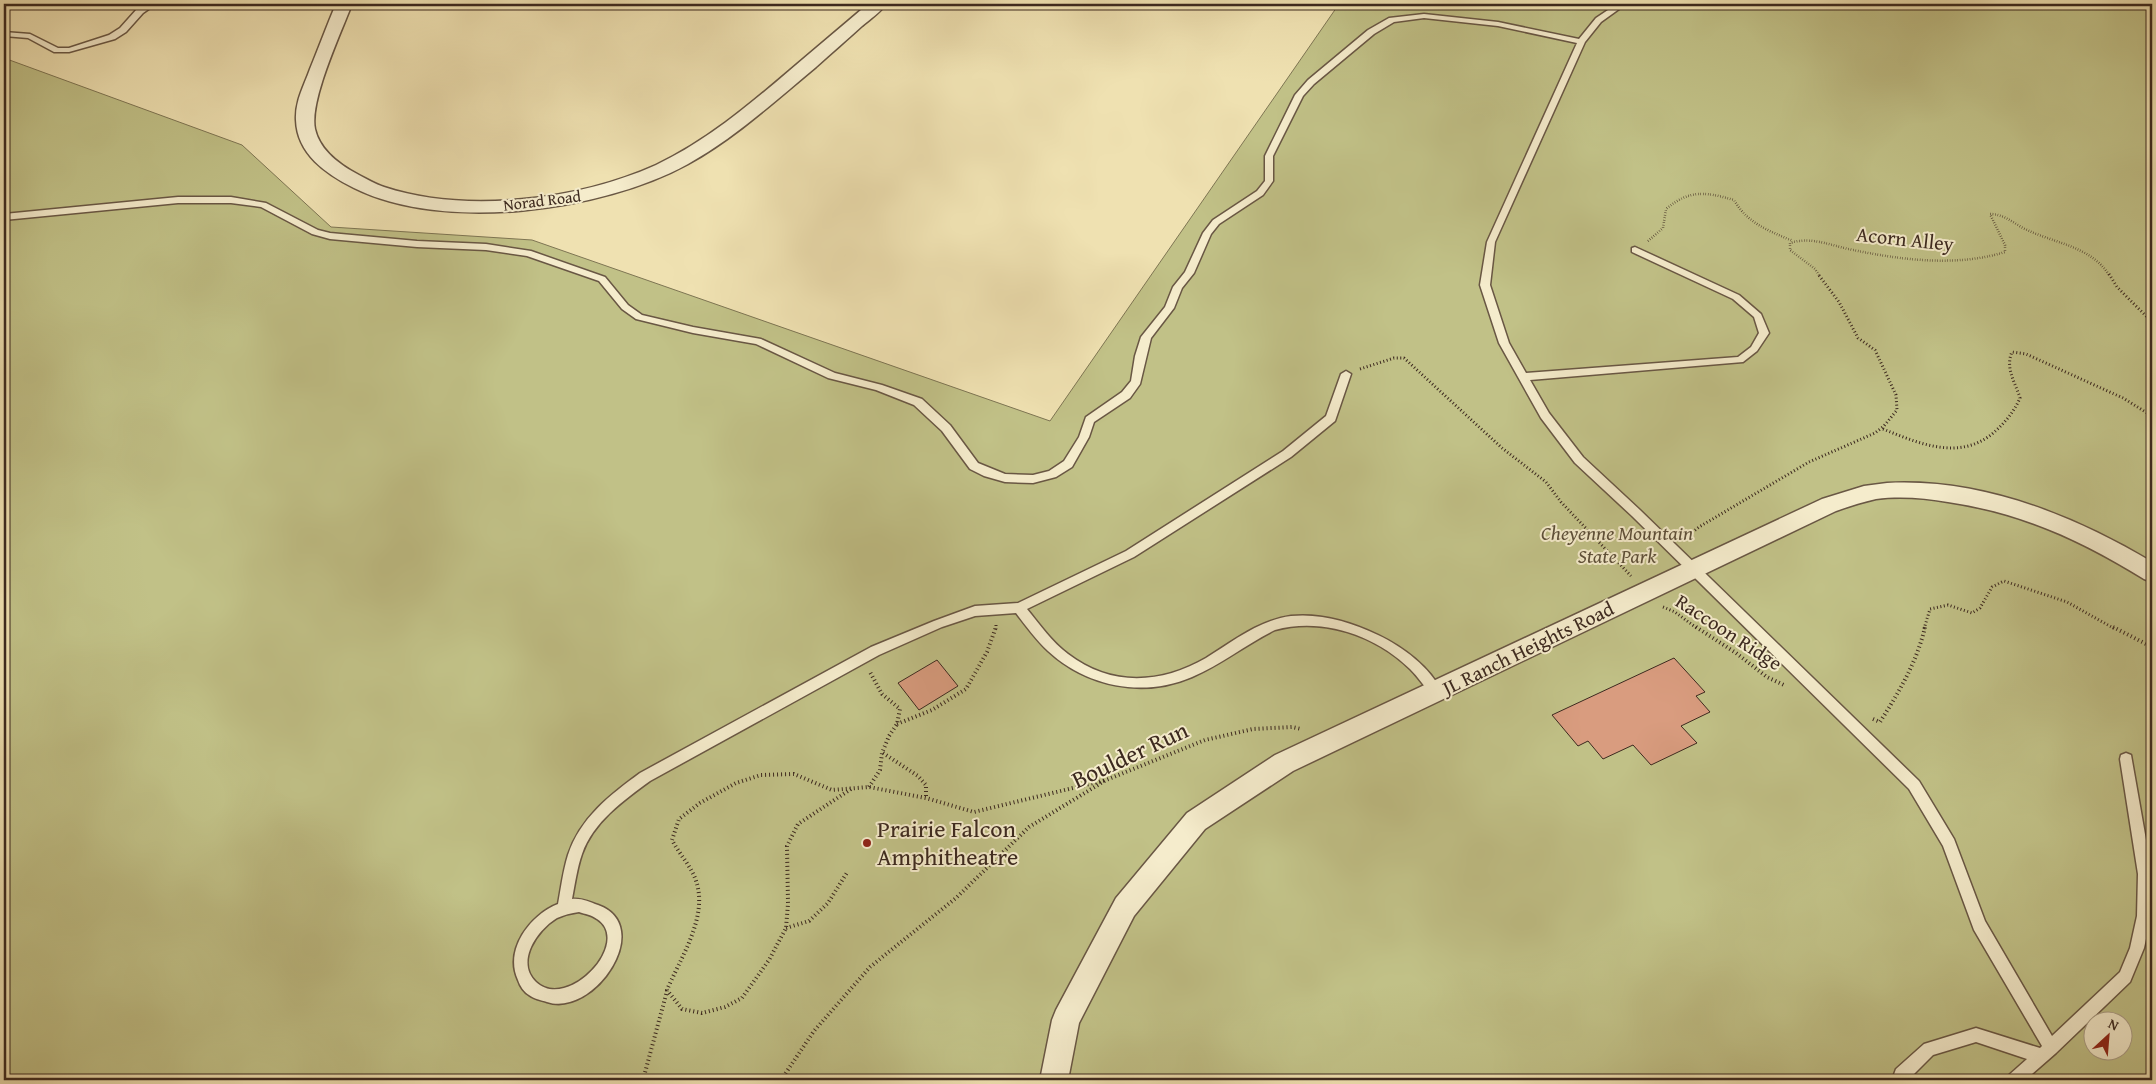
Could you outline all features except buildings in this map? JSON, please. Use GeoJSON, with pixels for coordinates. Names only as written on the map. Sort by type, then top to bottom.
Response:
{"type":"FeatureCollection","features":[{"type":"Feature","properties":{"kind":"street","name":"Norad Road"},"geometry":{"type":"LineString","coordinates":[[344,4],[305,106],[306,129],[314,148],[328,165],[347,178],[372,190],[403,200],[486,206],[577,197],[615,187],[661,170],[694,154],[720,138],[878,4]]}},
{"type":"Feature","properties":{"kind":"street","name":"JL Ranch Heights Road"},"geometry":{"type":"LineString","coordinates":[[1054,1080],[1066,1020],[1125,907],[1196,821],[1284,763],[1436,692],[1634,586],[1693,570],[1829,505],[1870,493],[1917,490],[1988,500],[2029,511],[2065,525],[2152,572]]}},
{"type":"Feature","properties":{"kind":"lane"},"geometry":{"type":"LineString","coordinates":[[4,34],[30,36],[57,50],[69,50],[112,37],[123,30],[140,10],[152,4]]}},
{"type":"Feature","properties":{"kind":"lane"},"geometry":{"type":"LineString","coordinates":[[1622,4],[1611,9],[1594,23],[1581,42],[1491,242],[1485,284],[1504,343],[1545,415],[1579,460],[1914,785],[1949,843],[1979,925],[2047,1052]]}},
{"type":"Feature","properties":{"kind":"lane"},"geometry":{"type":"LineString","coordinates":[[4,217],[178,200],[231,200],[263,205],[315,232],[330,236],[417,244],[486,246],[528,253],[602,279],[625,307],[639,317],[693,330],[758,341],[832,376],[878,387],[918,402],[946,428],[974,466],[1005,478],[1033,479],[1052,474],[1068,464],[1084,437],[1090,420],[1126,394],[1136,382],[1140,356],[1146,338],[1169,308],[1178,287],[1189,274],[1207,233],[1216,222],[1260,193],[1269,181],[1269,156],[1299,95],[1311,82],[1371,32],[1392,20],[1424,16],[1498,24],[1581,42]]}},
{"type":"Feature","properties":{"kind":"lane"},"geometry":{"type":"LineString","coordinates":[[1524,377],[1740,360],[1754,349],[1764,333],[1758,316],[1736,296],[1635,250]]}},
{"type":"Feature","properties":{"kind":"lane"},"geometry":{"type":"LineString","coordinates":[[564,908],[576,853],[590,827],[612,801],[645,777],[862,658],[938,624],[975,611],[1019,608],[1130,554],[1287,454],[1331,418],[1346,374]]}},
{"type":"Feature","properties":{"kind":"lane"},"geometry":{"type":"LineString","coordinates":[[1019,608],[1050,646],[1077,666],[1102,678],[1130,682],[1163,682],[1188,673],[1273,626],[1299,621],[1328,623],[1354,628],[1385,643],[1410,662],[1436,692]]}},
{"type":"Feature","properties":{"kind":"lane"},"geometry":{"type":"LineString","coordinates":[[2014,1080],[2047,1052],[2125,977],[2137,948],[2144,916],[2145,874],[2126,759]]}},
{"type":"Feature","properties":{"kind":"lane"},"geometry":{"type":"LineString","coordinates":[[579,906],[594,908],[608,918],[615,940],[613,951],[606,967],[596,979],[581,990],[560,996],[552,996],[537,992],[530,987],[522,975],[520,965],[522,949],[527,938],[538,924],[548,916],[564,908],[579,906]]}},
{"type":"Feature","properties":{"kind":"lane"},"geometry":{"type":"LineString","coordinates":[[1900,1080],[1901,1074],[1929,1049],[1976,1035],[2047,1052]]}},
{"type":"Feature","properties":{"kind":"path"},"geometry":{"type":"LineString","coordinates":[[1635,250],[1662,232],[1665,227],[1666,209],[1676,200],[1702,192],[1734,200],[1739,210],[1749,221],[1792,242],[1790,250],[1815,270],[1838,302],[1858,338],[1875,350],[1896,395],[1897,410],[1889,417],[1882,429],[1865,440],[1839,447],[1784,476],[1725,513],[1697,527],[1683,540],[1669,546]]}},
{"type":"Feature","properties":{"kind":"path","name":"Acorn Alley"},"geometry":{"type":"LineString","coordinates":[[1792,242],[1807,239],[1866,252],[1916,258],[1981,259],[2005,252],[2005,245],[1990,217],[1990,214],[1999,214],[2026,230],[2066,244],[2087,255],[2105,268],[2117,287],[2152,322]]}},
{"type":"Feature","properties":{"kind":"path"},"geometry":{"type":"LineString","coordinates":[[1882,429],[1915,442],[1938,448],[1962,450],[1979,445],[1990,438],[2015,410],[2020,398],[2008,368],[2008,358],[2012,352],[2026,354],[2122,398],[2152,416]]}},
{"type":"Feature","properties":{"kind":"path","name":"Raccoon Ridge"},"geometry":{"type":"LineString","coordinates":[[1346,374],[1394,358],[1404,358],[1502,448],[1546,482],[1634,586],[1736,653],[1767,677],[1790,688]]}},
{"type":"Feature","properties":{"kind":"path"},"geometry":{"type":"LineString","coordinates":[[1634,586],[1639,572]]}},
{"type":"Feature","properties":{"kind":"path"},"geometry":{"type":"LineString","coordinates":[[1872,719],[1880,722],[1905,679],[1920,646],[1930,609],[1948,605],[1972,613],[1980,608],[1992,587],[2004,581],[2067,602],[2152,647]]}},
{"type":"Feature","properties":{"kind":"path"},"geometry":{"type":"LineString","coordinates":[[897,724],[932,710],[966,688],[976,673],[996,632],[994,609]]}},
{"type":"Feature","properties":{"kind":"path"},"geometry":{"type":"LineString","coordinates":[[862,658],[882,694],[900,709],[897,724],[889,736],[882,753],[880,770],[869,787]]}},
{"type":"Feature","properties":{"kind":"path","name":"Boulder Run"},"geometry":{"type":"LineString","coordinates":[[781,1080],[814,1031],[870,967],[956,898],[1029,827],[1106,780],[1205,740],[1253,729],[1292,727],[1336,739]]}},
{"type":"Feature","properties":{"kind":"path"},"geometry":{"type":"LineString","coordinates":[[882,753],[918,776],[926,785],[926,798]]}},
{"type":"Feature","properties":{"kind":"path"},"geometry":{"type":"LineString","coordinates":[[643,1080],[667,990],[687,946],[698,911],[696,883],[672,840],[678,820],[700,803],[729,787],[761,775],[794,774],[832,790],[869,787],[926,798],[974,812],[1106,780]]}},
{"type":"Feature","properties":{"kind":"path"},"geometry":{"type":"LineString","coordinates":[[667,990],[682,1009],[702,1013],[726,1007],[742,998],[769,960],[786,928],[788,904],[787,846],[798,824],[851,789]]}},
{"type":"Feature","properties":{"kind":"path"},"geometry":{"type":"LineString","coordinates":[[786,928],[809,921],[828,902],[848,871]]}},
{"type":"Feature","properties":{"kind":"green space","name":"Cheyenne Mountain State Park"},"geometry":{"type":"Polygon","coordinates":[[[1339,4],[2152,4],[2152,1080],[4,1080],[4,58],[242,145],[331,227],[532,240],[1050,421],[1339,4]]]}},
{"type":"Feature","properties":{"kind":"place","name":"Prairie Falcon Amphitheatre"},"geometry":{"type":"Point","coordinates":[867,843]}}]}
